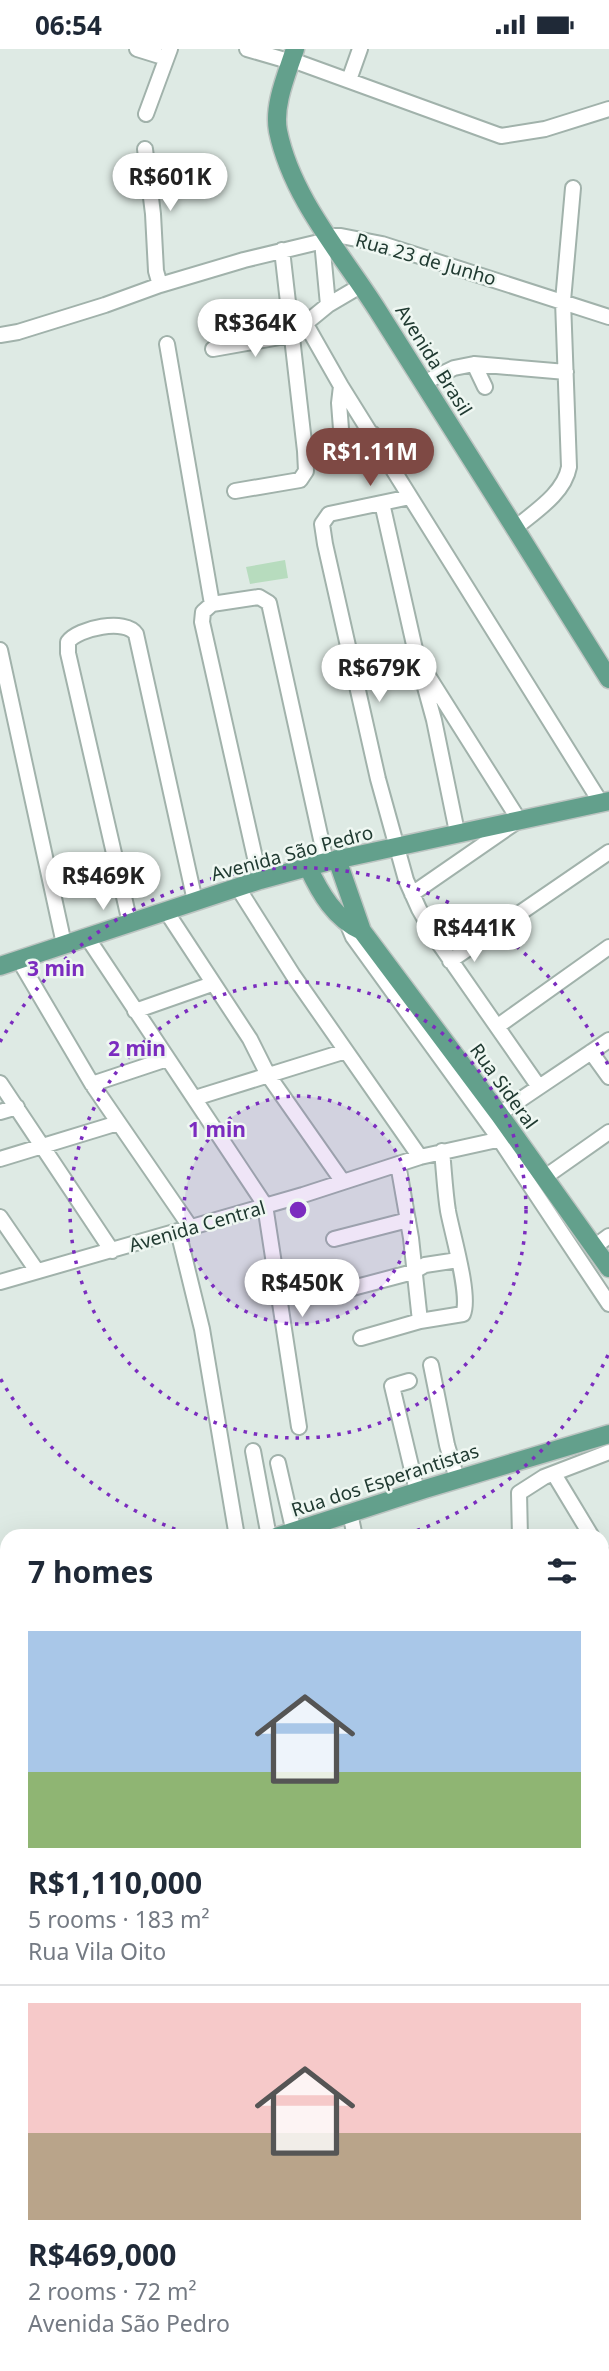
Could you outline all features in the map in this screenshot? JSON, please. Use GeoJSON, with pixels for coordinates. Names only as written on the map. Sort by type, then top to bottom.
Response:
{"type":"FeatureCollection","features":[{"type":"Feature","properties":{"kind":"main road","name":"Avenida Brasil"},"geometry":{"type":"LineString","coordinates":[[293,55],[279,108],[278,128],[291,172],[325,238],[362,285],[514,529],[607,668]]}},
{"type":"Feature","properties":{"kind":"main road","name":"Avenida São Pedro"},"geometry":{"type":"LineString","coordinates":[[0,966],[260,880],[457,832],[605,802]]}},
{"type":"Feature","properties":{"kind":"main road","name":"Rua Sideral"},"geometry":{"type":"LineString","coordinates":[[331,861],[355,928]]}},
{"type":"Feature","properties":{"kind":"main road","name":"Rua Sideral"},"geometry":{"type":"LineString","coordinates":[[308,867],[324,898],[355,928],[499,1114],[507,1138],[602,1242],[609,1268]]}},
{"type":"Feature","properties":{"kind":"main road","name":"Rua dos Esperantistas"},"geometry":{"type":"LineString","coordinates":[[305,1529],[417,1491],[609,1434]]}},
{"type":"Feature","properties":{"kind":"street"},"geometry":{"type":"LineString","coordinates":[[137,49],[168,53],[146,114]]}},
{"type":"Feature","properties":{"kind":"street"},"geometry":{"type":"LineString","coordinates":[[247,49],[270,57],[293,55],[349,81],[501,136],[545,129],[609,109]]}},
{"type":"Feature","properties":{"kind":"street"},"geometry":{"type":"LineString","coordinates":[[349,81],[360,49]]}},
{"type":"Feature","properties":{"kind":"street"},"geometry":{"type":"LineString","coordinates":[[145,149],[156,271],[160,285]]}},
{"type":"Feature","properties":{"kind":"street"},"geometry":{"type":"LineString","coordinates":[[514,529],[554,495],[568,475],[563,301],[576,198]]}},
{"type":"Feature","properties":{"kind":"street","name":"Rua 23 de Junho"},"geometry":{"type":"LineString","coordinates":[[0,335],[105,306],[160,285],[325,238],[341,236],[382,244],[609,317]]}},
{"type":"Feature","properties":{"kind":"street"},"geometry":{"type":"LineString","coordinates":[[325,238],[328,305]]}},
{"type":"Feature","properties":{"kind":"street"},"geometry":{"type":"LineString","coordinates":[[235,491],[300,480],[306,471],[282,250]]}},
{"type":"Feature","properties":{"kind":"street"},"geometry":{"type":"LineString","coordinates":[[214,349],[290,330],[306,323],[328,305],[362,285]]}},
{"type":"Feature","properties":{"kind":"street"},"geometry":{"type":"LineString","coordinates":[[306,323],[341,386],[410,497],[605,802]]}},
{"type":"Feature","properties":{"kind":"street"},"geometry":{"type":"LineString","coordinates":[[167,344],[212,604]]}},
{"type":"Feature","properties":{"kind":"street"},"geometry":{"type":"LineString","coordinates":[[423,383],[454,368],[474,364],[566,372]]}},
{"type":"Feature","properties":{"kind":"street"},"geometry":{"type":"LineString","coordinates":[[474,364],[485,387]]}},
{"type":"Feature","properties":{"kind":"street"},"geometry":{"type":"LineString","coordinates":[[341,386],[339,403],[342,442]]}},
{"type":"Feature","properties":{"kind":"street"},"geometry":{"type":"LineString","coordinates":[[305,451],[373,434]]}},
{"type":"Feature","properties":{"kind":"street"},"geometry":{"type":"LineString","coordinates":[[410,497],[326,516],[322,528],[331,570],[378,779],[412,894],[450,961],[498,1026],[538,1087]]}},
{"type":"Feature","properties":{"kind":"street"},"geometry":{"type":"LineString","coordinates":[[382,503],[434,720],[457,832]]}},
{"type":"Feature","properties":{"kind":"street"},"geometry":{"type":"LineString","coordinates":[[260,880],[202,622],[202,612],[212,604],[259,597],[269,603],[331,861]]}},
{"type":"Feature","properties":{"kind":"street"},"geometry":{"type":"LineString","coordinates":[[130,923],[68,653],[68,642],[82,631],[117,626],[130,627],[136,634],[195,901]]}},
{"type":"Feature","properties":{"kind":"street"},"geometry":{"type":"LineString","coordinates":[[0,650],[64,944]]}},
{"type":"Feature","properties":{"kind":"street"},"geometry":{"type":"LineString","coordinates":[[417,658],[519,820]]}},
{"type":"Feature","properties":{"kind":"street","name":"Avenida São Pedro"},"geometry":{"type":"LineString","coordinates":[[412,894],[519,820]]}},
{"type":"Feature","properties":{"kind":"street"},"geometry":{"type":"LineString","coordinates":[[450,961],[609,852]]}},
{"type":"Feature","properties":{"kind":"street"},"geometry":{"type":"LineString","coordinates":[[237,888],[420,1157]]}},
{"type":"Feature","properties":{"kind":"street"},"geometry":{"type":"LineString","coordinates":[[166,911],[250,1039],[268,1075],[343,1182]]}},
{"type":"Feature","properties":{"kind":"street"},"geometry":{"type":"LineString","coordinates":[[355,928],[353,937],[507,1138],[609,1304]]}},
{"type":"Feature","properties":{"kind":"street"},"geometry":{"type":"LineString","coordinates":[[87,937],[265,1205],[299,1427]]}},
{"type":"Feature","properties":{"kind":"street"},"geometry":{"type":"LineString","coordinates":[[498,1026],[609,947]]}},
{"type":"Feature","properties":{"kind":"street"},"geometry":{"type":"LineString","coordinates":[[19,960],[92,1084],[184,1229],[236,1529]]}},
{"type":"Feature","properties":{"kind":"street"},"geometry":{"type":"LineString","coordinates":[[135,1011],[212,983]]}},
{"type":"Feature","properties":{"kind":"street"},"geometry":{"type":"LineString","coordinates":[[499,1114],[609,1040]]}},
{"type":"Feature","properties":{"kind":"street"},"geometry":{"type":"LineString","coordinates":[[195,1098],[346,1051]]}},
{"type":"Feature","properties":{"kind":"street"},"geometry":{"type":"LineString","coordinates":[[592,1052],[609,1077]]}},
{"type":"Feature","properties":{"kind":"street"},"geometry":{"type":"LineString","coordinates":[[92,1084],[167,1059]]}},
{"type":"Feature","properties":{"kind":"street"},"geometry":{"type":"LineString","coordinates":[[0,1083],[44,1145],[112,1251]]}},
{"type":"Feature","properties":{"kind":"street"},"geometry":{"type":"LineString","coordinates":[[0,1112],[17,1107]]}},
{"type":"Feature","properties":{"kind":"street"},"geometry":{"type":"LineString","coordinates":[[0,1159],[118,1123]]}},
{"type":"Feature","properties":{"kind":"street"},"geometry":{"type":"LineString","coordinates":[[545,1177],[609,1132]]}},
{"type":"Feature","properties":{"kind":"street","name":"Avenida Central"},"geometry":{"type":"LineString","coordinates":[[0,1282],[112,1251],[420,1157],[507,1138]]}},
{"type":"Feature","properties":{"kind":"street"},"geometry":{"type":"LineString","coordinates":[[361,1338],[420,1321],[463,1314],[465,1311],[448,1210],[442,1151]]}},
{"type":"Feature","properties":{"kind":"street"},"geometry":{"type":"LineString","coordinates":[[398,1164],[408,1220],[420,1321]]}},
{"type":"Feature","properties":{"kind":"street"},"geometry":{"type":"LineString","coordinates":[[0,1217],[37,1271]]}},
{"type":"Feature","properties":{"kind":"street"},"geometry":{"type":"LineString","coordinates":[[334,1239],[408,1220]]}},
{"type":"Feature","properties":{"kind":"street"},"geometry":{"type":"LineString","coordinates":[[345,1290],[413,1272],[425,1265],[458,1260]]}},
{"type":"Feature","properties":{"kind":"street"},"geometry":{"type":"LineString","coordinates":[[431,1365],[447,1445],[457,1479]]}},
{"type":"Feature","properties":{"kind":"street"},"geometry":{"type":"LineString","coordinates":[[409,1381],[392,1387],[417,1491]]}},
{"type":"Feature","properties":{"kind":"street"},"geometry":{"type":"LineString","coordinates":[[253,1451],[268,1529]]}},
{"type":"Feature","properties":{"kind":"street"},"geometry":{"type":"LineString","coordinates":[[520,1529],[519,1493],[544,1477],[609,1452]]}},
{"type":"Feature","properties":{"kind":"street"},"geometry":{"type":"LineString","coordinates":[[278,1463],[287,1529]]}},
{"type":"Feature","properties":{"kind":"street"},"geometry":{"type":"LineString","coordinates":[[554,1474],[587,1529]]}},
{"type":"Feature","properties":{"kind":"street"},"geometry":{"type":"LineString","coordinates":[[350,1513],[353,1529]]}},
{"type":"Feature","properties":{"kind":"green space"},"geometry":{"type":"Polygon","coordinates":[[[285,560],[288,578],[250,584],[246,567],[285,560]]]}}]}
